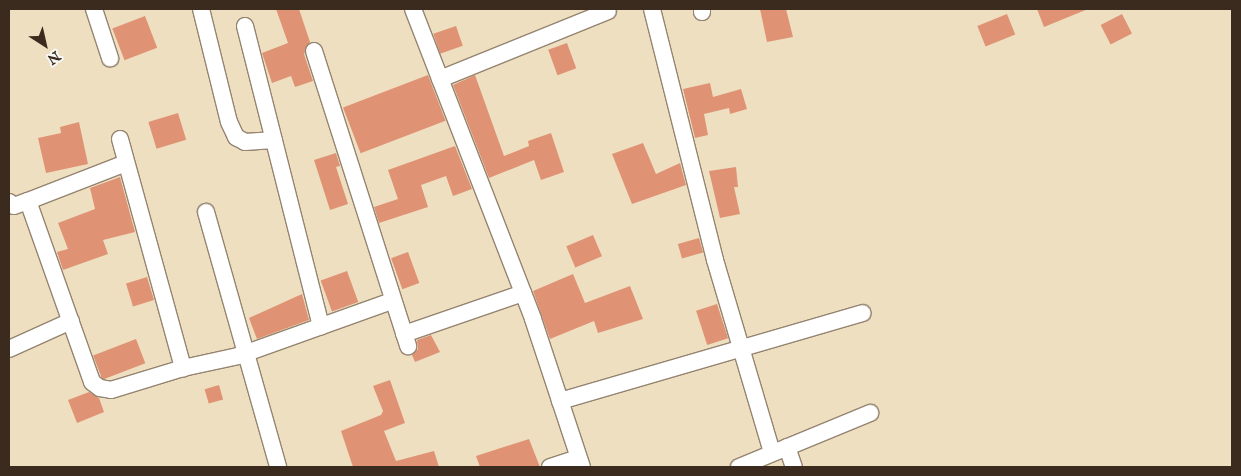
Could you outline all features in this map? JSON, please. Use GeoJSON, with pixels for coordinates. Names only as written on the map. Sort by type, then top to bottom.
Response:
{"type":"FeatureCollection","features":[{"type":"Feature","properties":{"kind":"street"},"geometry":{"type":"LineString","coordinates":[[94,9],[110,58]]}},
{"type":"Feature","properties":{"kind":"street"},"geometry":{"type":"LineString","coordinates":[[201,9],[228,122],[236,137],[245,142],[274,140]]}},
{"type":"Feature","properties":{"kind":"street"},"geometry":{"type":"LineString","coordinates":[[414,9],[523,293],[580,463],[550,467]]}},
{"type":"Feature","properties":{"kind":"street"},"geometry":{"type":"LineString","coordinates":[[652,9],[715,260],[741,348],[780,450],[794,467]]}},
{"type":"Feature","properties":{"kind":"street"},"geometry":{"type":"LineString","coordinates":[[440,80],[608,11]]}},
{"type":"Feature","properties":{"kind":"street"},"geometry":{"type":"LineString","coordinates":[[245,26],[321,327]]}},
{"type":"Feature","properties":{"kind":"street"},"geometry":{"type":"LineString","coordinates":[[314,51],[406,340],[523,293]]}},
{"type":"Feature","properties":{"kind":"street"},"geometry":{"type":"LineString","coordinates":[[120,140],[183,368]]}},
{"type":"Feature","properties":{"kind":"street"},"geometry":{"type":"LineString","coordinates":[[9,202],[14,206],[126,163]]}},
{"type":"Feature","properties":{"kind":"street"},"geometry":{"type":"LineString","coordinates":[[28,201],[92,382],[100,388],[111,390],[183,368],[245,354],[392,300]]}},
{"type":"Feature","properties":{"kind":"street"},"geometry":{"type":"LineString","coordinates":[[206,212],[278,467]]}},
{"type":"Feature","properties":{"kind":"street"},"geometry":{"type":"LineString","coordinates":[[560,401],[862,313]]}},
{"type":"Feature","properties":{"kind":"street"},"geometry":{"type":"LineString","coordinates":[[9,349],[71,321]]}},
{"type":"Feature","properties":{"kind":"street"},"geometry":{"type":"LineString","coordinates":[[739,467],[870,413]]}},
{"type":"Feature","properties":{"kind":"building"},"geometry":{"type":"Polygon","coordinates":[[[276,9],[299,9],[310,42],[304,54],[313,81],[295,87],[291,76],[272,83],[262,53],[288,43],[276,9]]]}},
{"type":"Feature","properties":{"kind":"building"},"geometry":{"type":"Polygon","coordinates":[[[760,9],[786,9],[793,37],[767,42],[760,9]]]}},
{"type":"Feature","properties":{"kind":"building"},"geometry":{"type":"Polygon","coordinates":[[[1037,9],[1088,9],[1044,27],[1037,9]]]}},
{"type":"Feature","properties":{"kind":"building"},"geometry":{"type":"Polygon","coordinates":[[[1007,14],[1015,34],[986,46],[977,26],[1007,14]]]}},
{"type":"Feature","properties":{"kind":"building"},"geometry":{"type":"Polygon","coordinates":[[[1122,14],[1132,34],[1111,44],[1101,25],[1122,14]]]}},
{"type":"Feature","properties":{"kind":"building"},"geometry":{"type":"Polygon","coordinates":[[[145,16],[157,48],[125,60],[112,29],[145,16]]]}},
{"type":"Feature","properties":{"kind":"building"},"geometry":{"type":"Polygon","coordinates":[[[456,26],[463,46],[440,54],[433,34],[456,26]]]}},
{"type":"Feature","properties":{"kind":"building"},"geometry":{"type":"Polygon","coordinates":[[[567,43],[576,68],[557,75],[548,50],[567,43]]]}},
{"type":"Feature","properties":{"kind":"building"},"geometry":{"type":"Polygon","coordinates":[[[428,75],[446,121],[361,153],[343,108],[428,75]]]}},
{"type":"Feature","properties":{"kind":"building"},"geometry":{"type":"Polygon","coordinates":[[[475,75],[504,156],[529,146],[528,141],[551,133],[564,172],[541,180],[534,160],[489,178],[453,85],[475,75]]]}},
{"type":"Feature","properties":{"kind":"building"},"geometry":{"type":"Polygon","coordinates":[[[710,83],[713,97],[741,89],[747,109],[730,114],[729,108],[704,114],[708,135],[695,138],[683,89],[710,83]]]}},
{"type":"Feature","properties":{"kind":"building"},"geometry":{"type":"Polygon","coordinates":[[[178,113],[186,140],[157,149],[148,122],[178,113]]]}},
{"type":"Feature","properties":{"kind":"building"},"geometry":{"type":"Polygon","coordinates":[[[79,122],[88,164],[46,173],[38,138],[61,133],[60,127],[79,122]]]}},
{"type":"Feature","properties":{"kind":"building"},"geometry":{"type":"Polygon","coordinates":[[[643,143],[656,174],[680,163],[686,185],[632,204],[612,154],[643,143]]]}},
{"type":"Feature","properties":{"kind":"building"},"geometry":{"type":"Polygon","coordinates":[[[455,146],[472,189],[453,196],[446,176],[421,185],[428,207],[379,223],[374,207],[398,199],[388,170],[455,146]]]}},
{"type":"Feature","properties":{"kind":"building"},"geometry":{"type":"Polygon","coordinates":[[[336,153],[340,166],[336,167],[348,204],[330,210],[314,160],[336,153]]]}},
{"type":"Feature","properties":{"kind":"building"},"geometry":{"type":"Polygon","coordinates":[[[736,167],[738,187],[734,187],[740,214],[720,218],[709,171],[736,167]]]}},
{"type":"Feature","properties":{"kind":"building"},"geometry":{"type":"Polygon","coordinates":[[[120,177],[135,232],[103,240],[108,254],[63,270],[57,252],[68,249],[58,223],[95,209],[90,188],[120,177]]]}},
{"type":"Feature","properties":{"kind":"building"},"geometry":{"type":"Polygon","coordinates":[[[593,235],[602,256],[575,268],[566,246],[593,235]]]}},
{"type":"Feature","properties":{"kind":"building"},"geometry":{"type":"Polygon","coordinates":[[[699,238],[703,252],[682,258],[678,244],[699,238]]]}},
{"type":"Feature","properties":{"kind":"building"},"geometry":{"type":"Polygon","coordinates":[[[408,252],[419,283],[402,289],[391,258],[408,252]]]}},
{"type":"Feature","properties":{"kind":"building"},"geometry":{"type":"Polygon","coordinates":[[[347,271],[358,302],[332,312],[321,281],[347,271]]]}},
{"type":"Feature","properties":{"kind":"building"},"geometry":{"type":"Polygon","coordinates":[[[573,274],[585,303],[630,286],[643,319],[598,333],[594,321],[550,339],[533,291],[573,274]]]}},
{"type":"Feature","properties":{"kind":"building"},"geometry":{"type":"Polygon","coordinates":[[[147,277],[154,300],[133,306],[126,283],[147,277]]]}},
{"type":"Feature","properties":{"kind":"building"},"geometry":{"type":"Polygon","coordinates":[[[302,294],[309,320],[257,339],[249,318],[302,294]]]}},
{"type":"Feature","properties":{"kind":"building"},"geometry":{"type":"Polygon","coordinates":[[[717,304],[728,338],[707,345],[696,311],[717,304]]]}},
{"type":"Feature","properties":{"kind":"building"},"geometry":{"type":"Polygon","coordinates":[[[431,335],[440,352],[415,362],[412,355],[418,349],[417,340],[431,335]]]}},
{"type":"Feature","properties":{"kind":"building"},"geometry":{"type":"Polygon","coordinates":[[[136,339],[145,363],[102,380],[93,355],[136,339]]]}},
{"type":"Feature","properties":{"kind":"building"},"geometry":{"type":"Polygon","coordinates":[[[390,380],[405,423],[384,431],[396,461],[434,451],[439,467],[353,467],[341,431],[381,415],[383,411],[373,386],[390,380]]]}},
{"type":"Feature","properties":{"kind":"building"},"geometry":{"type":"Polygon","coordinates":[[[219,385],[223,399],[209,404],[205,389],[219,385]]]}},
{"type":"Feature","properties":{"kind":"building"},"geometry":{"type":"Polygon","coordinates":[[[89,392],[99,398],[104,412],[77,423],[68,400],[89,392]]]}},
{"type":"Feature","properties":{"kind":"building"},"geometry":{"type":"Polygon","coordinates":[[[529,439],[540,467],[480,467],[476,456],[529,439]]]}}]}
